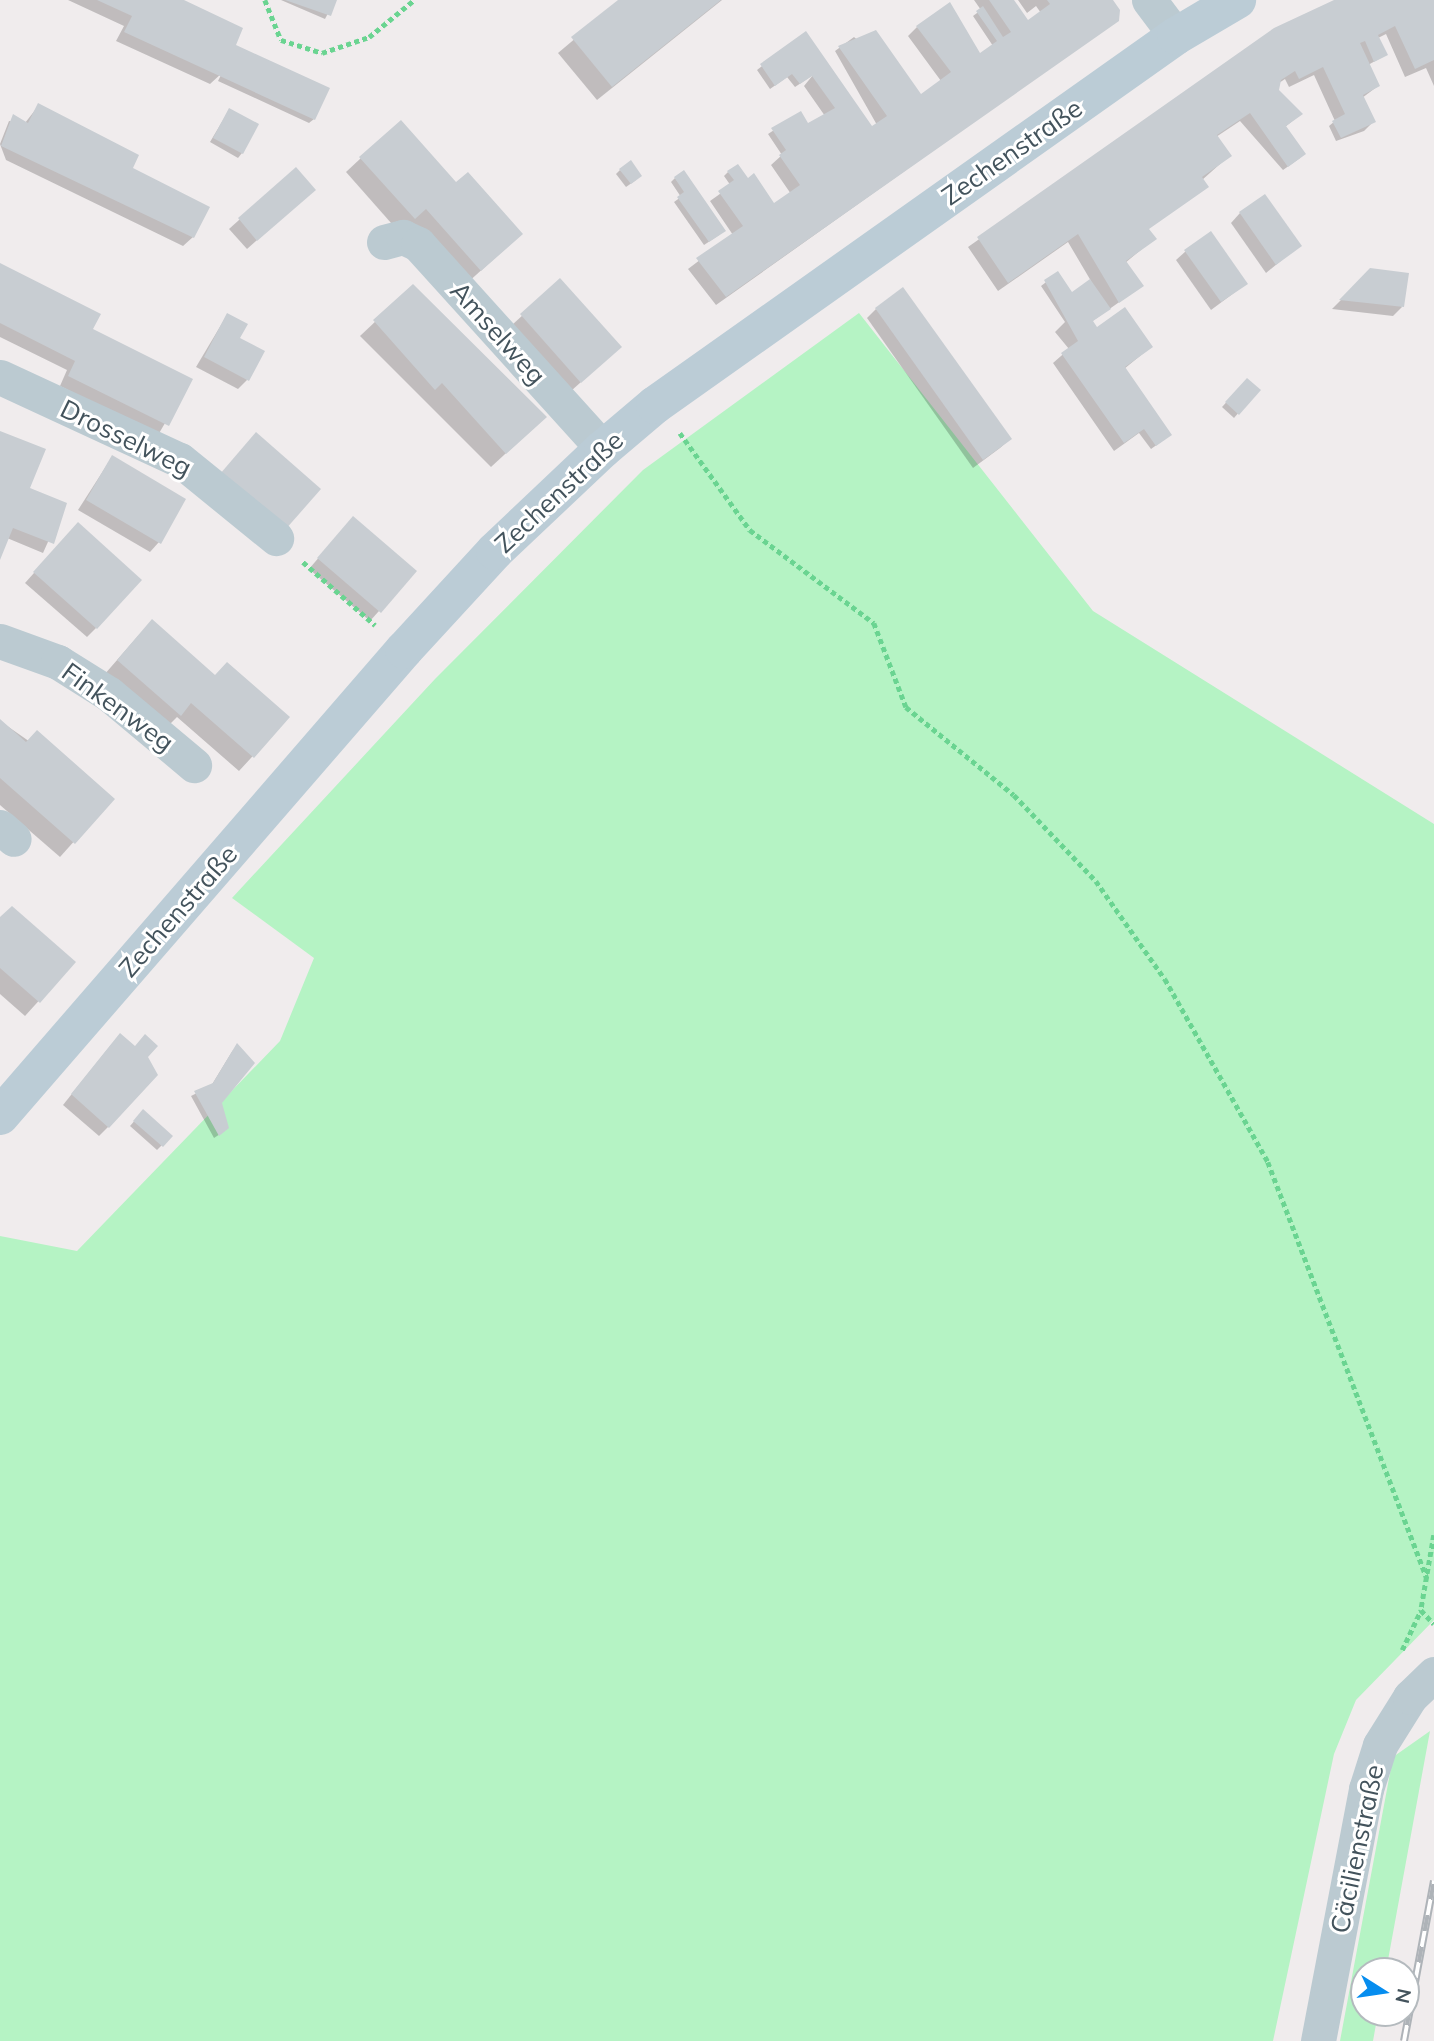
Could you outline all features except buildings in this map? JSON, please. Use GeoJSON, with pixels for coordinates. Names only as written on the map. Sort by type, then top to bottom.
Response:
{"type":"FeatureCollection","features":[{"type":"Feature","properties":{"kind":"main road","name":"Zechenstraße"},"geometry":{"type":"LineString","coordinates":[[0,1116],[404,650],[495,551],[603,449],[655,405],[1176,36],[1237,0]]}},
{"type":"Feature","properties":{"kind":"street"},"geometry":{"type":"LineString","coordinates":[[1149,0],[1176,36]]}},
{"type":"Feature","properties":{"kind":"street","name":"Amselweg"},"geometry":{"type":"LineString","coordinates":[[384,242],[403,237],[418,244],[603,449]]}},
{"type":"Feature","properties":{"kind":"street","name":"Drosselweg"},"geometry":{"type":"LineString","coordinates":[[0,377],[180,460],[285,546]]}},
{"type":"Feature","properties":{"kind":"street","name":"Finkenweg"},"geometry":{"type":"LineString","coordinates":[[0,641],[58,662],[109,694],[194,765]]}},
{"type":"Feature","properties":{"kind":"street","name":"Cäcilienstraße"},"geometry":{"type":"LineString","coordinates":[[1318,2041],[1366,1789],[1380,1745],[1410,1697],[1434,1674]]}},
{"type":"Feature","properties":{"kind":"path"},"geometry":{"type":"LineString","coordinates":[[265,0],[281,40],[321,53],[369,37],[414,0]]}},
{"type":"Feature","properties":{"kind":"path"},"geometry":{"type":"LineString","coordinates":[[655,405],[708,463],[750,530],[874,623],[906,707],[1014,795],[1096,881],[1166,979],[1268,1162],[1427,1579]]}},
{"type":"Feature","properties":{"kind":"path"},"geometry":{"type":"LineString","coordinates":[[285,546],[404,650]]}},
{"type":"Feature","properties":{"kind":"path"},"geometry":{"type":"LineString","coordinates":[[1434,1535],[1421,1610],[1434,1624]]}},
{"type":"Feature","properties":{"kind":"green space"},"geometry":{"type":"Polygon","coordinates":[[[859,313],[1093,611],[1434,824],[1434,1620],[1356,1700],[1334,1754],[1273,2041],[0,2041],[0,1236],[77,1251],[280,1041],[314,958],[232,898],[435,679],[643,470],[859,313]]]}},
{"type":"Feature","properties":{"kind":"green space"},"geometry":{"type":"Polygon","coordinates":[[[1430,1731],[1389,1957],[1356,1957],[1393,1757],[1430,1731]]]}},
{"type":"Feature","properties":{"kind":"green space"},"geometry":{"type":"Polygon","coordinates":[[[1350,1987],[1350,2027],[1376,2027],[1373,2041],[1340,2041],[1350,1987]]]}},
{"type":"Feature","properties":{"kind":"railway"},"geometry":{"type":"LineString","coordinates":[[1404,2041],[1434,1881]]}}]}
